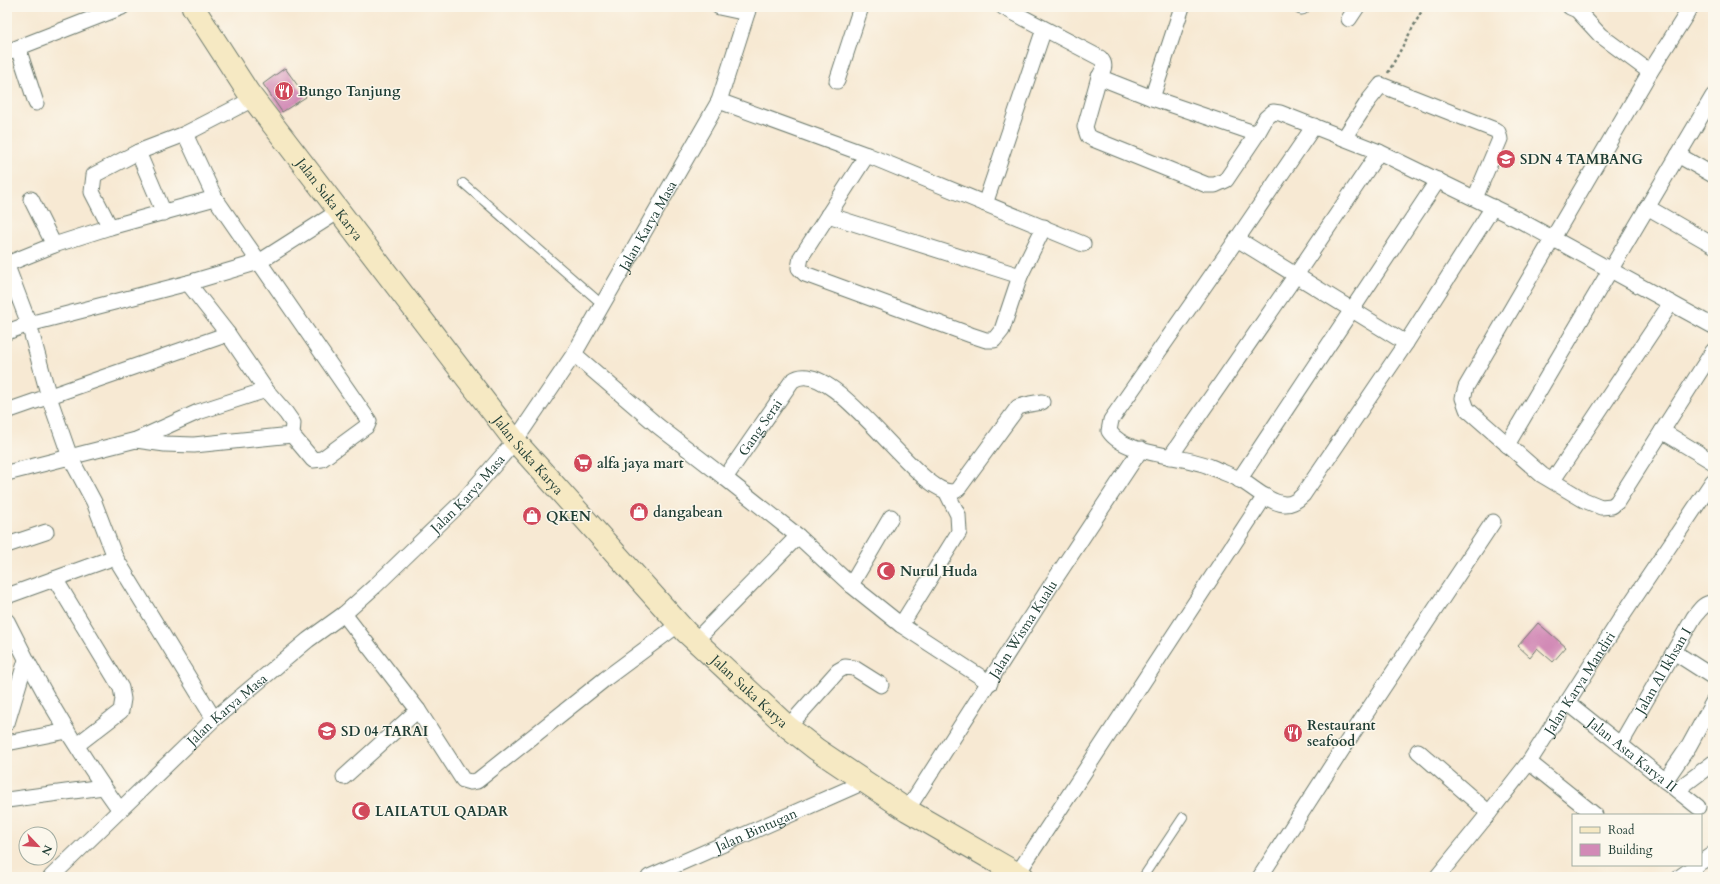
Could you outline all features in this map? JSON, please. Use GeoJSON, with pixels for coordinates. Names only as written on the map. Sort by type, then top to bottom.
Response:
{"type":"FeatureCollection","features":[{"type":"Feature","properties":{"kind":"main road","name":"Jalan Suka Karya"},"geometry":{"type":"LineString","coordinates":[[193,7],[253,99],[515,441],[695,641],[788,727],[816,749],[907,810],[1020,875]]}},
{"type":"Feature","properties":{"kind":"street"},"geometry":{"type":"LineString","coordinates":[[36,103],[12,50],[122,7]]}},
{"type":"Feature","properties":{"kind":"street"},"geometry":{"type":"LineString","coordinates":[[719,7],[748,10]]}},
{"type":"Feature","properties":{"kind":"street"},"geometry":{"type":"LineString","coordinates":[[837,81],[861,7]]}},
{"type":"Feature","properties":{"kind":"street"},"geometry":{"type":"LineString","coordinates":[[1003,7],[1100,58],[1103,61],[1104,66],[1099,77],[1085,122],[1085,129],[1088,136],[1093,139],[1207,185],[1215,185],[1226,180],[1266,118],[1273,112],[1314,126],[1380,152],[1438,180],[1554,239],[1713,326]]}},
{"type":"Feature","properties":{"kind":"street"},"geometry":{"type":"LineString","coordinates":[[1152,98],[1182,7]]}},
{"type":"Feature","properties":{"kind":"street"},"geometry":{"type":"LineString","coordinates":[[1570,7],[1578,10],[1600,34],[1650,72]]}},
{"type":"Feature","properties":{"kind":"street"},"geometry":{"type":"LineString","coordinates":[[1691,7],[1650,72],[1466,388],[1463,398],[1467,409],[1492,430],[1506,445],[1542,475],[1592,504],[1601,507],[1612,506],[1617,502],[1713,351]]}},
{"type":"Feature","properties":{"kind":"street","name":"Jalan Karya Masa"},"geometry":{"type":"LineString","coordinates":[[51,877],[214,719],[308,640],[344,614],[464,500],[515,441],[574,354],[719,101],[748,10]]}},
{"type":"Feature","properties":{"kind":"street"},"geometry":{"type":"LineString","coordinates":[[985,204],[1044,29]]}},
{"type":"Feature","properties":{"kind":"street"},"geometry":{"type":"LineString","coordinates":[[1099,77],[1152,98],[1257,134]]}},
{"type":"Feature","properties":{"kind":"street"},"geometry":{"type":"LineString","coordinates":[[1344,138],[1369,100],[1381,85],[1498,132],[1500,139],[1499,143],[1475,198]]}},
{"type":"Feature","properties":{"kind":"street"},"geometry":{"type":"LineString","coordinates":[[1506,445],[1712,98]]}},
{"type":"Feature","properties":{"kind":"street"},"geometry":{"type":"LineString","coordinates":[[110,227],[92,192],[94,175],[138,152],[185,134],[253,99]]}},
{"type":"Feature","properties":{"kind":"street"},"geometry":{"type":"LineString","coordinates":[[719,101],[867,155],[1083,244]]}},
{"type":"Feature","properties":{"kind":"street"},"geometry":{"type":"LineString","coordinates":[[1314,126],[1238,239],[1111,420],[1109,431],[1115,439],[1141,449],[1208,465],[1240,480],[1264,496],[1284,504],[1299,500],[1406,343],[1493,207]]}},
{"type":"Feature","properties":{"kind":"street"},"geometry":{"type":"LineString","coordinates":[[185,134],[215,198],[369,421],[367,426],[322,459],[313,460],[292,435],[293,423],[266,390],[228,334],[188,284]]}},
{"type":"Feature","properties":{"kind":"street"},"geometry":{"type":"LineString","coordinates":[[138,152],[164,212]]}},
{"type":"Feature","properties":{"kind":"street"},"geometry":{"type":"LineString","coordinates":[[1170,457],[1380,152]]}},
{"type":"Feature","properties":{"kind":"street"},"geometry":{"type":"LineString","coordinates":[[867,155],[801,257],[799,268],[805,274],[971,335],[991,340],[998,336],[1002,330],[1020,276],[1044,227]]}},
{"type":"Feature","properties":{"kind":"street"},"geometry":{"type":"LineString","coordinates":[[1678,155],[1713,175]]}},
{"type":"Feature","properties":{"kind":"street"},"geometry":{"type":"LineString","coordinates":[[1240,480],[1438,180]]}},
{"type":"Feature","properties":{"kind":"street"},"geometry":{"type":"LineString","coordinates":[[214,719],[115,557],[94,502],[70,456],[49,397],[29,324],[7,265],[54,245],[110,227],[215,198]]}},
{"type":"Feature","properties":{"kind":"street"},"geometry":{"type":"LineString","coordinates":[[31,199],[54,245]]}},
{"type":"Feature","properties":{"kind":"street"},"geometry":{"type":"LineString","coordinates":[[1647,208],[1713,245]]}},
{"type":"Feature","properties":{"kind":"street"},"geometry":{"type":"LineString","coordinates":[[7,332],[29,324],[188,284],[259,262],[339,211]]}},
{"type":"Feature","properties":{"kind":"street"},"geometry":{"type":"LineString","coordinates":[[828,215],[1020,276]]}},
{"type":"Feature","properties":{"kind":"street"},"geometry":{"type":"LineString","coordinates":[[1238,239],[1406,343]]}},
{"type":"Feature","properties":{"kind":"street"},"geometry":{"type":"LineString","coordinates":[[1553,480],[1671,303]]}},
{"type":"Feature","properties":{"kind":"street"},"geometry":{"type":"LineString","coordinates":[[7,411],[228,334]]}},
{"type":"Feature","properties":{"kind":"street"},"geometry":{"type":"LineString","coordinates":[[574,354],[658,426],[798,536],[851,585],[901,625],[990,683]]}},
{"type":"Feature","properties":{"kind":"street","name":"Gang Serai"},"geometry":{"type":"LineString","coordinates":[[726,478],[776,402],[792,381],[803,376],[812,378],[832,388],[853,406],[920,474],[934,486],[947,493]]}},
{"type":"Feature","properties":{"kind":"street"},"geometry":{"type":"LineString","coordinates":[[7,473],[136,440],[198,412],[266,390]]}},
{"type":"Feature","properties":{"kind":"street"},"geometry":{"type":"LineString","coordinates":[[901,625],[959,532],[958,515],[947,493],[958,489],[1018,408],[1042,402]]}},
{"type":"Feature","properties":{"kind":"street"},"geometry":{"type":"LineString","coordinates":[[1662,431],[1713,462]]}},
{"type":"Feature","properties":{"kind":"street"},"geometry":{"type":"LineString","coordinates":[[136,440],[165,444],[194,445],[292,435]]}},
{"type":"Feature","properties":{"kind":"street","name":"Jalan Wisma Kualu"},"geometry":{"type":"LineString","coordinates":[[907,810],[990,683],[1055,579],[1141,449]]}},
{"type":"Feature","properties":{"kind":"street","name":"Jalan Karya Mandiri"},"geometry":{"type":"LineString","coordinates":[[1437,877],[1529,762],[1623,615],[1713,481]]}},
{"type":"Feature","properties":{"kind":"street"},"geometry":{"type":"LineString","coordinates":[[1020,875],[1264,496]]}},
{"type":"Feature","properties":{"kind":"street"},"geometry":{"type":"LineString","coordinates":[[851,585],[891,517]]}},
{"type":"Feature","properties":{"kind":"street"},"geometry":{"type":"LineString","coordinates":[[1260,877],[1347,742],[1493,522]]}},
{"type":"Feature","properties":{"kind":"street"},"geometry":{"type":"LineString","coordinates":[[7,545],[46,532]]}},
{"type":"Feature","properties":{"kind":"street"},"geometry":{"type":"LineString","coordinates":[[695,641],[798,536]]}},
{"type":"Feature","properties":{"kind":"street"},"geometry":{"type":"LineString","coordinates":[[7,596],[115,557]]}},
{"type":"Feature","properties":{"kind":"street"},"geometry":{"type":"LineString","coordinates":[[55,579],[121,688],[123,699],[121,710],[77,745]]}},
{"type":"Feature","properties":{"kind":"street","name":"Jalan Al Ikhsan I"},"geometry":{"type":"LineString","coordinates":[[1620,745],[1700,609],[1706,604],[1713,603]]}},
{"type":"Feature","properties":{"kind":"street"},"geometry":{"type":"LineString","coordinates":[[344,614],[418,710],[463,780],[472,782],[477,780],[605,679],[679,624]]}},
{"type":"Feature","properties":{"kind":"street"},"geometry":{"type":"LineString","coordinates":[[7,621],[26,660],[67,731],[103,787],[120,810]]}},
{"type":"Feature","properties":{"kind":"street"},"geometry":{"type":"LineString","coordinates":[[1674,652],[1713,677]]}},
{"type":"Feature","properties":{"kind":"street"},"geometry":{"type":"LineString","coordinates":[[7,723],[26,660]]}},
{"type":"Feature","properties":{"kind":"street"},"geometry":{"type":"LineString","coordinates":[[788,727],[838,671],[845,667],[854,668],[881,685]]}},
{"type":"Feature","properties":{"kind":"street","name":"Jalan Asta Karya II"},"geometry":{"type":"LineString","coordinates":[[1567,702],[1698,807]]}},
{"type":"Feature","properties":{"kind":"street"},"geometry":{"type":"LineString","coordinates":[[1665,781],[1689,746],[1713,702]]}},
{"type":"Feature","properties":{"kind":"street"},"geometry":{"type":"LineString","coordinates":[[344,777],[418,710]]}},
{"type":"Feature","properties":{"kind":"street"},"geometry":{"type":"LineString","coordinates":[[7,743],[67,731]]}},
{"type":"Feature","properties":{"kind":"street"},"geometry":{"type":"LineString","coordinates":[[1418,751],[1489,813]]}},
{"type":"Feature","properties":{"kind":"street"},"geometry":{"type":"LineString","coordinates":[[1529,762],[1593,814]]}},
{"type":"Feature","properties":{"kind":"street"},"geometry":{"type":"LineString","coordinates":[[1676,790],[1713,763]]}},
{"type":"Feature","properties":{"kind":"street","name":"Jalan Bintugan"},"geometry":{"type":"LineString","coordinates":[[649,877],[864,782]]}},
{"type":"Feature","properties":{"kind":"street"},"geometry":{"type":"LineString","coordinates":[[7,800],[103,787]]}},
{"type":"Feature","properties":{"kind":"street"},"geometry":{"type":"LineString","coordinates":[[1702,861],[1713,854]]}},
{"type":"Feature","properties":{"kind":"street"},"geometry":{"type":"LineString","coordinates":[[1680,877],[1696,866]]}},
{"type":"Feature","properties":{"kind":"lane"},"geometry":{"type":"LineString","coordinates":[[463,183],[603,305]]}},
{"type":"Feature","properties":{"kind":"lane"},"geometry":{"type":"LineString","coordinates":[[1144,877],[1183,817]]}},
{"type":"Feature","properties":{"kind":"path"},"geometry":{"type":"LineString","coordinates":[[1381,85],[1424,7]]}},
{"type":"Feature","properties":{"kind":"building","name":"Bungo Tanjung"},"geometry":{"type":"Polygon","coordinates":[[[285,68],[306,97],[282,112],[263,84],[285,68]]]}},
{"type":"Feature","properties":{"kind":"building"},"geometry":{"type":"Polygon","coordinates":[[[1538,623],[1566,647],[1553,662],[1537,648],[1530,657],[1518,646],[1538,623]]]}},
{"type":"Feature","properties":{"kind":"place","name":"Bungo Tanjung"},"geometry":{"type":"Point","coordinates":[284,91]}},
{"type":"Feature","properties":{"kind":"place","name":"SDN 4 TAMBANG"},"geometry":{"type":"Point","coordinates":[1506,159]}},
{"type":"Feature","properties":{"kind":"place","name":"alfa jaya mart"},"geometry":{"type":"Point","coordinates":[583,463]}},
{"type":"Feature","properties":{"kind":"place","name":"dangabean"},"geometry":{"type":"Point","coordinates":[639,512]}},
{"type":"Feature","properties":{"kind":"place","name":"QKEN"},"geometry":{"type":"Point","coordinates":[532,516]}},
{"type":"Feature","properties":{"kind":"place","name":"Nurul Huda"},"geometry":{"type":"Point","coordinates":[886,571]}},
{"type":"Feature","properties":{"kind":"place","name":"SD 04 TARAI"},"geometry":{"type":"Point","coordinates":[327,731]}},
{"type":"Feature","properties":{"kind":"place","name":"Restaurant seafood"},"geometry":{"type":"Point","coordinates":[1293,733]}},
{"type":"Feature","properties":{"kind":"place","name":"LAILATUL QADAR"},"geometry":{"type":"Point","coordinates":[361,811]}}]}
